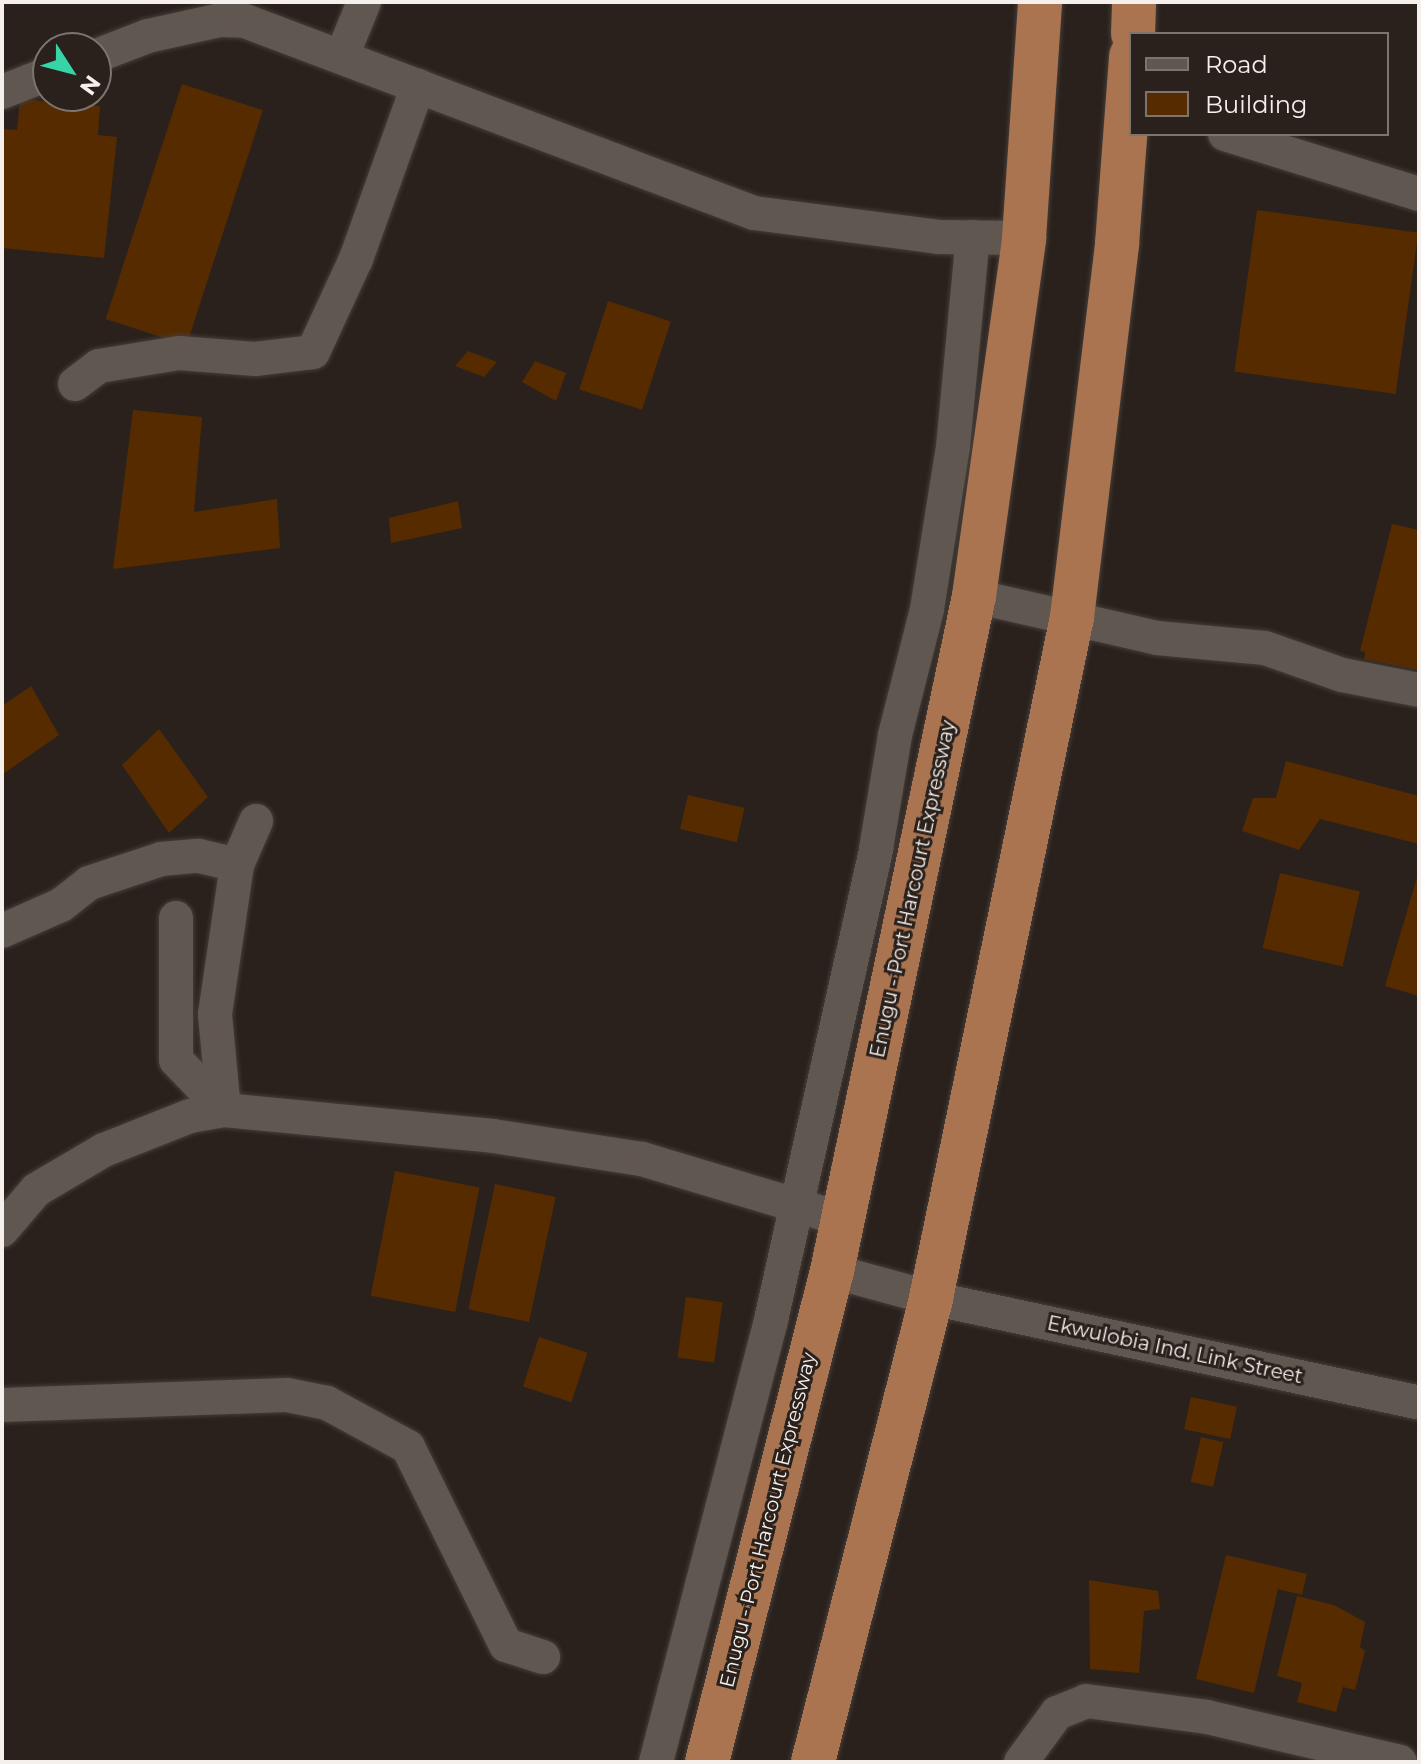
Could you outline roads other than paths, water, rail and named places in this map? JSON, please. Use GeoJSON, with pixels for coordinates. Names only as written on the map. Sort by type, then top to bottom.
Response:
{"type":"FeatureCollection","features":[{"type":"Feature","properties":{"kind":"highway","name":"Enugu - Port Harcourt Expressway"},"geometry":{"type":"LineString","coordinates":[[707,1762],[832,1271],[974,596],[1024,238],[1040,2]]}},
{"type":"Feature","properties":{"kind":"highway"},"geometry":{"type":"LineString","coordinates":[[1133,32],[1134,2]]}},
{"type":"Feature","properties":{"kind":"highway"},"geometry":{"type":"LineString","coordinates":[[813,1762],[931,1298],[1072,617],[1117,244],[1129,104]]}},
{"type":"Feature","properties":{"kind":"street"},"geometry":{"type":"LineString","coordinates":[[342,56],[364,2]]}},
{"type":"Feature","properties":{"kind":"street"},"geometry":{"type":"LineString","coordinates":[[112,50],[220,11],[754,213],[831,227],[1024,238]]}},
{"type":"Feature","properties":{"kind":"street"},"geometry":{"type":"LineString","coordinates":[[2,92],[32,80]]}},
{"type":"Feature","properties":{"kind":"street"},"geometry":{"type":"LineString","coordinates":[[75,384],[99,366],[179,353],[255,359],[313,352],[356,259],[418,86]]}},
{"type":"Feature","properties":{"kind":"street"},"geometry":{"type":"LineString","coordinates":[[1231,136],[1419,194]]}},
{"type":"Feature","properties":{"kind":"street"},"geometry":{"type":"LineString","coordinates":[[656,1762],[771,1320],[927,609],[953,447],[973,237]]}},
{"type":"Feature","properties":{"kind":"street"},"geometry":{"type":"LineString","coordinates":[[974,596],[1157,638],[1265,648],[1342,675],[1419,690]]}},
{"type":"Feature","properties":{"kind":"street"},"geometry":{"type":"LineString","coordinates":[[224,1110],[215,1014],[237,865],[256,821]]}},
{"type":"Feature","properties":{"kind":"street"},"geometry":{"type":"LineString","coordinates":[[2,931],[61,905],[89,883],[161,859],[199,856],[237,865]]}},
{"type":"Feature","properties":{"kind":"street"},"geometry":{"type":"LineString","coordinates":[[176,918],[176,1060],[224,1110]]}},
{"type":"Feature","properties":{"kind":"street"},"geometry":{"type":"LineString","coordinates":[[3,1227],[36,1190],[104,1150],[190,1116],[224,1110],[493,1136],[642,1159],[842,1219]]}},
{"type":"Feature","properties":{"kind":"street","name":"Ekwulobia Ind. Link Street"},"geometry":{"type":"LineString","coordinates":[[832,1271],[931,1298],[1419,1403]]}},
{"type":"Feature","properties":{"kind":"street"},"geometry":{"type":"LineString","coordinates":[[2,1405],[287,1395],[327,1403],[408,1447],[506,1645],[543,1657]]}},
{"type":"Feature","properties":{"kind":"street"},"geometry":{"type":"LineString","coordinates":[[1021,1762],[1057,1713],[1086,1701],[1207,1717],[1400,1762]]}}]}
